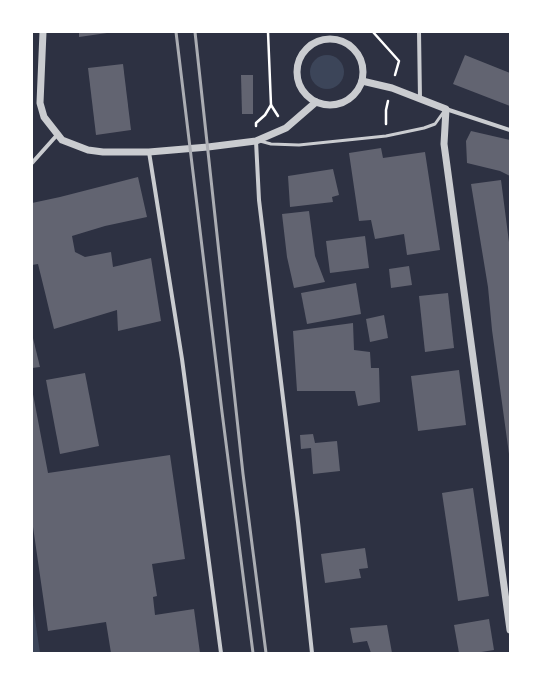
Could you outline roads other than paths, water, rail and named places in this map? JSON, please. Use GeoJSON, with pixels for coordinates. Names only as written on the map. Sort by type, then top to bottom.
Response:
{"type":"FeatureCollection","features":[{"type":"Feature","properties":{"kind":"street"},"geometry":{"type":"LineString","coordinates":[[43,32],[40,103],[44,118],[62,140],[88,150],[103,152],[149,152],[256,141],[286,128],[316,102]]}},
{"type":"Feature","properties":{"kind":"street"},"geometry":{"type":"LineString","coordinates":[[419,32],[420,99]]}},
{"type":"Feature","properties":{"kind":"street"},"geometry":{"type":"LineString","coordinates":[[326,36],[344,42],[357,53],[363,69],[362,80],[357,91],[344,102],[327,105],[316,102],[306,95],[299,85],[297,66],[301,55],[315,42],[326,36]]}},
{"type":"Feature","properties":{"kind":"street"},"geometry":{"type":"LineString","coordinates":[[362,80],[392,88],[446,109],[510,130]]}},
{"type":"Feature","properties":{"kind":"street"},"geometry":{"type":"LineString","coordinates":[[446,109],[444,144],[510,630]]}},
{"type":"Feature","properties":{"kind":"street"},"geometry":{"type":"LineString","coordinates":[[32,163],[57,135]]}},
{"type":"Feature","properties":{"kind":"street"},"geometry":{"type":"LineString","coordinates":[[256,141],[259,200],[297,514],[312,653]]}},
{"type":"Feature","properties":{"kind":"street"},"geometry":{"type":"LineString","coordinates":[[149,152],[182,359],[221,653]]}},
{"type":"Feature","properties":{"kind":"lane"},"geometry":{"type":"LineString","coordinates":[[256,141],[271,144],[299,145],[386,136],[424,128],[435,124],[446,109]]}},
{"type":"Feature","properties":{"kind":"railway"},"geometry":{"type":"LineString","coordinates":[[176,32],[253,653]]}},
{"type":"Feature","properties":{"kind":"railway"},"geometry":{"type":"LineString","coordinates":[[195,32],[243,474],[266,653]]}}]}
